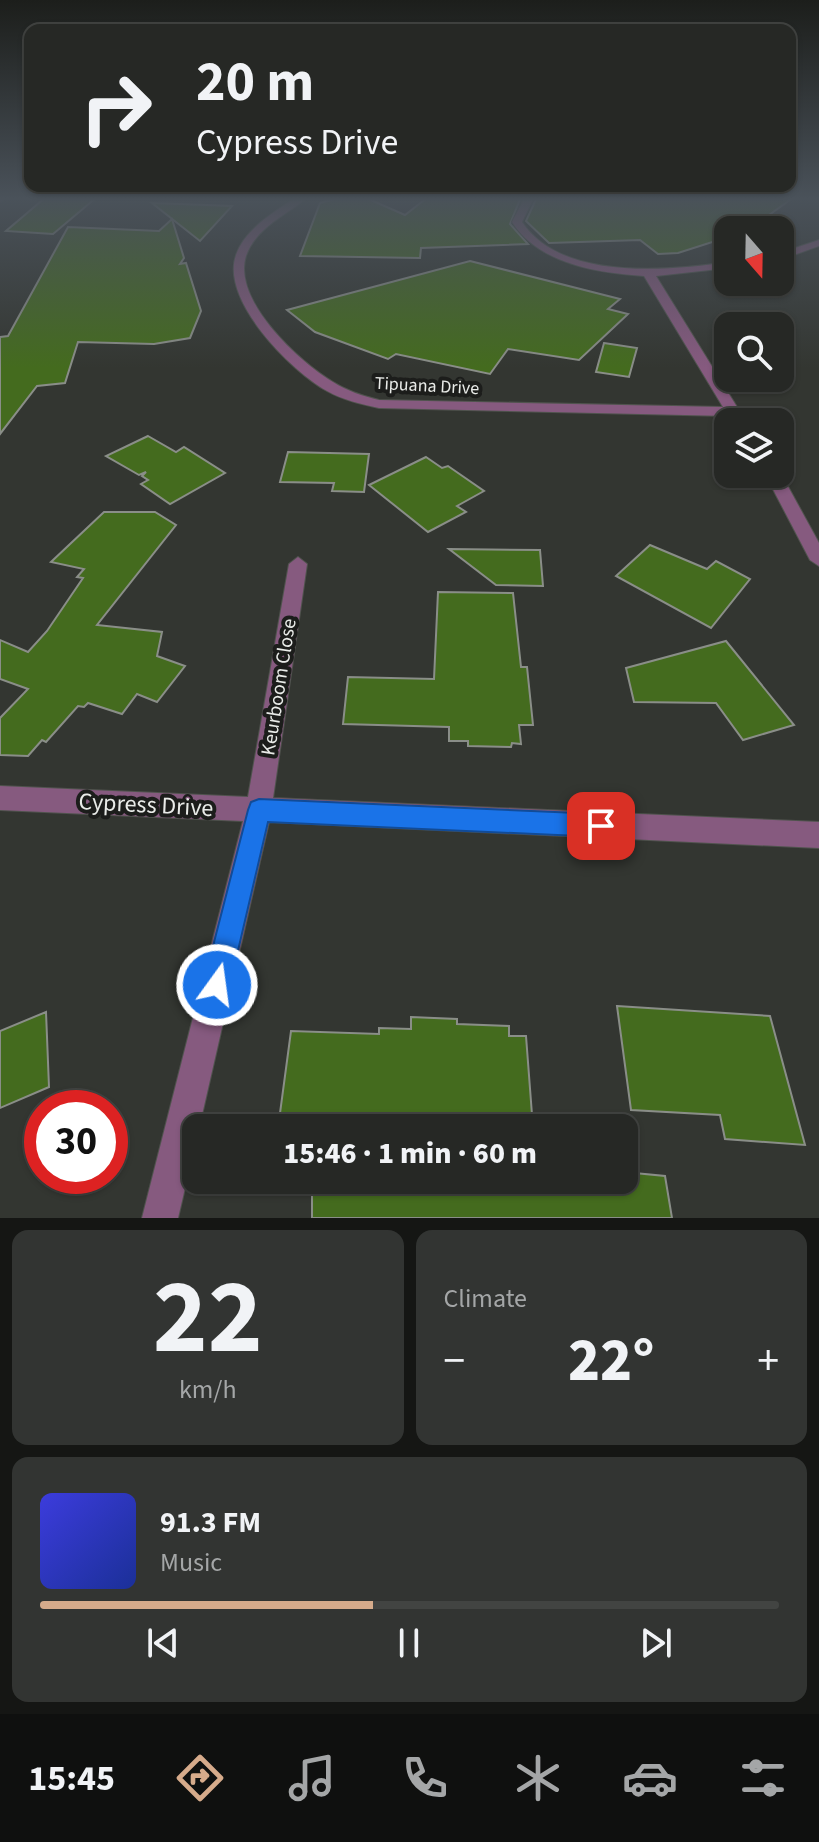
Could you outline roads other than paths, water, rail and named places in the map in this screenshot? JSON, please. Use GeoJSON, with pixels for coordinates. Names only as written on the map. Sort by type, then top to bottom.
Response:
{"type":"FeatureCollection","features":[{"type":"Feature","properties":{"kind":"street","name":"Tipuana Drive"},"geometry":{"type":"LineString","coordinates":[[242,254],[238,270],[240,289],[268,331],[325,384],[350,397],[379,404],[714,416]]}},
{"type":"Feature","properties":{"kind":"street"},"geometry":{"type":"LineString","coordinates":[[562,254],[610,269],[648,273],[714,266]]}},
{"type":"Feature","properties":{"kind":"street"},"geometry":{"type":"LineString","coordinates":[[648,273],[730,408]]}},
{"type":"Feature","properties":{"kind":"street"},"geometry":{"type":"LineString","coordinates":[[780,488],[819,560]]}},
{"type":"Feature","properties":{"kind":"street","name":"Keurboom Close"},"geometry":{"type":"LineString","coordinates":[[160,1218],[259,810],[298,564]]}},
{"type":"Feature","properties":{"kind":"street","name":"Cypress Drive"},"geometry":{"type":"LineString","coordinates":[[0,798],[819,835]]}}]}
